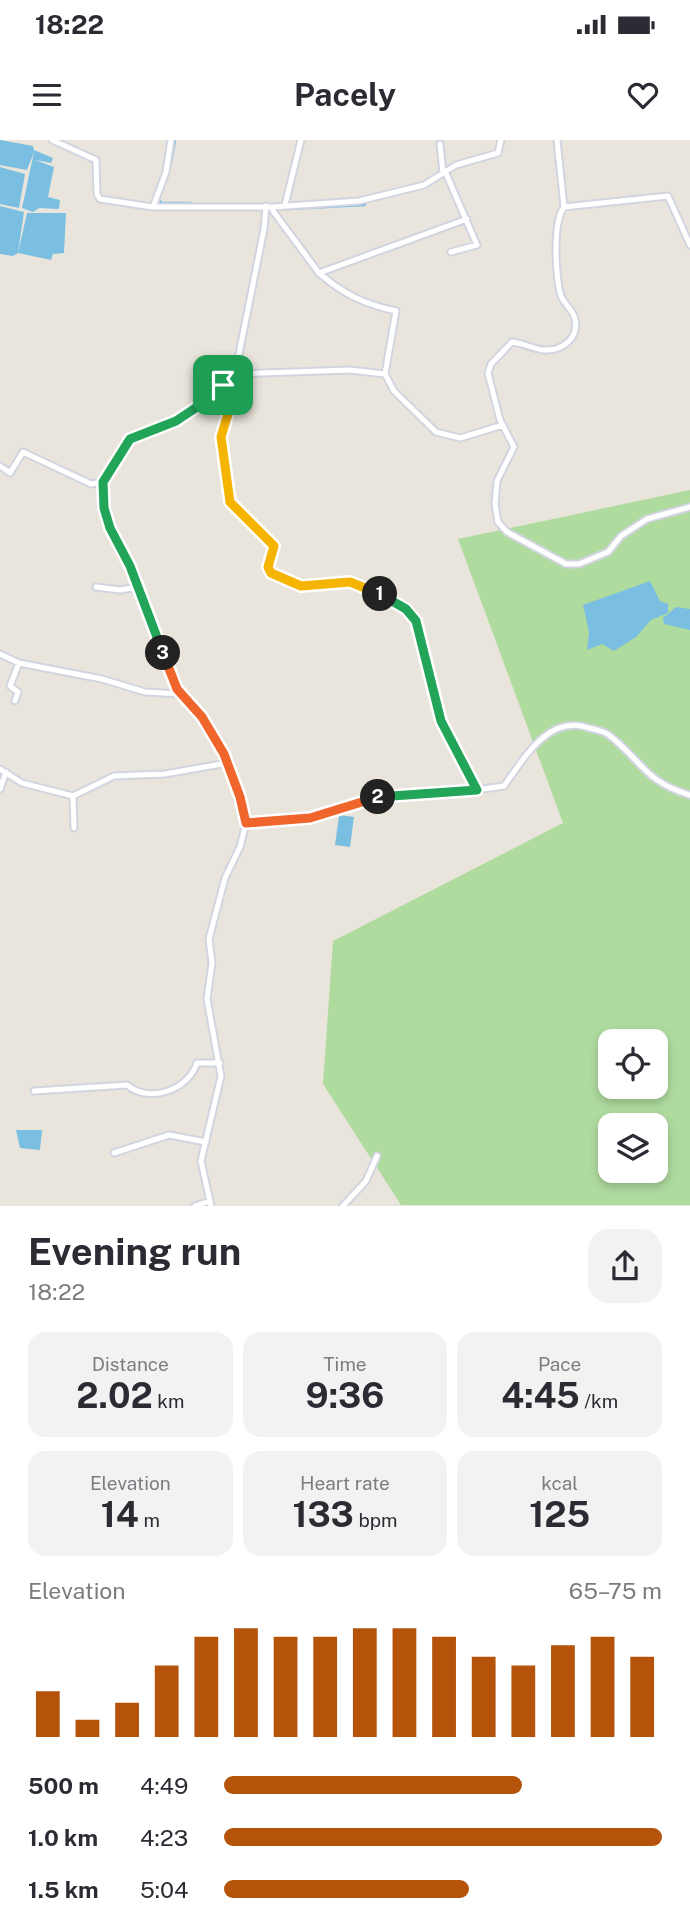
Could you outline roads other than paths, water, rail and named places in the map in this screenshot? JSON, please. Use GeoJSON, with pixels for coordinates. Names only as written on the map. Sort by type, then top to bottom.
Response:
{"type":"FeatureCollection","features":[{"type":"Feature","properties":{"kind":"street"},"geometry":{"type":"LineString","coordinates":[[51,140],[96,160],[97,194],[100,199],[153,207],[269,207],[377,197],[424,185],[444,172],[498,153],[501,140]]}},
{"type":"Feature","properties":{"kind":"street"},"geometry":{"type":"LineString","coordinates":[[153,207],[166,172],[172,140]]}},
{"type":"Feature","properties":{"kind":"street"},"geometry":{"type":"LineString","coordinates":[[285,205],[301,140]]}},
{"type":"Feature","properties":{"kind":"street"},"geometry":{"type":"LineString","coordinates":[[557,140],[565,207],[556,231],[560,296],[573,314],[575,335],[570,342],[547,350],[512,342],[491,364],[488,373],[503,425],[514,447],[497,481],[495,505],[498,522],[507,532],[566,564],[579,564],[608,552],[621,536],[647,519],[690,507]]}},
{"type":"Feature","properties":{"kind":"street"},"geometry":{"type":"LineString","coordinates":[[440,144],[444,172],[477,245],[452,252]]}},
{"type":"Feature","properties":{"kind":"street"},"geometry":{"type":"LineString","coordinates":[[565,207],[668,196],[690,245]]}},
{"type":"Feature","properties":{"kind":"street"},"geometry":{"type":"LineString","coordinates":[[269,207],[333,287],[356,300],[396,311],[386,373],[394,391],[436,432],[460,438],[503,425]]}},
{"type":"Feature","properties":{"kind":"street"},"geometry":{"type":"LineString","coordinates":[[195,1206],[211,1203],[201,1161],[221,1076],[207,999],[212,963],[209,939],[225,878],[240,847],[246,823],[227,763],[202,717],[181,694],[147,617],[138,587],[110,528],[104,508],[103,482],[130,439],[176,421],[203,403],[235,374],[269,207]]}},
{"type":"Feature","properties":{"kind":"street"},"geometry":{"type":"LineString","coordinates":[[319,272],[467,219]]}},
{"type":"Feature","properties":{"kind":"street"},"geometry":{"type":"LineString","coordinates":[[235,374],[350,370],[386,373]]}},
{"type":"Feature","properties":{"kind":"street"},"geometry":{"type":"LineString","coordinates":[[223,385],[230,407],[221,437],[230,502],[274,546],[269,570],[301,586],[350,582],[367,587],[406,609],[416,621],[441,721],[477,790]]}},
{"type":"Feature","properties":{"kind":"street"},"geometry":{"type":"LineString","coordinates":[[0,466],[10,473],[23,452],[91,484],[103,482]]}},
{"type":"Feature","properties":{"kind":"street"},"geometry":{"type":"LineString","coordinates":[[96,587],[120,590],[138,587]]}},
{"type":"Feature","properties":{"kind":"street"},"geometry":{"type":"LineString","coordinates":[[0,654],[19,663],[103,678],[145,692],[181,694]]}},
{"type":"Feature","properties":{"kind":"street"},"geometry":{"type":"LineString","coordinates":[[15,701],[18,692],[10,687],[19,663]]}},
{"type":"Feature","properties":{"kind":"street"},"geometry":{"type":"LineString","coordinates":[[246,823],[310,818],[368,797],[504,786],[542,738],[563,724],[576,723],[608,734],[643,771],[665,788],[690,795]]}},
{"type":"Feature","properties":{"kind":"street"},"geometry":{"type":"LineString","coordinates":[[0,789],[3,771],[22,783],[73,796],[114,776],[165,774],[227,763]]}},
{"type":"Feature","properties":{"kind":"street"},"geometry":{"type":"LineString","coordinates":[[73,796],[74,828]]}},
{"type":"Feature","properties":{"kind":"street"},"geometry":{"type":"LineString","coordinates":[[34,1091],[127,1085],[136,1093],[156,1095],[185,1083],[197,1063],[220,1063]]}},
{"type":"Feature","properties":{"kind":"street"},"geometry":{"type":"LineString","coordinates":[[114,1153],[169,1135],[206,1142]]}},
{"type":"Feature","properties":{"kind":"street"},"geometry":{"type":"LineString","coordinates":[[343,1206],[366,1181],[377,1156]]}},
{"type":"Feature","properties":{"kind":"water"},"geometry":{"type":"Polygon","coordinates":[[[0,140],[33,146],[34,150],[53,158],[51,163],[35,160],[54,167],[48,197],[60,200],[59,209],[39,208],[33,212],[22,208],[34,152],[27,170],[0,165],[0,140]]]}},
{"type":"Feature","properties":{"kind":"water"},"geometry":{"type":"Polygon","coordinates":[[[0,167],[25,174],[19,208],[0,204],[0,167]]]}},
{"type":"Feature","properties":{"kind":"water"},"geometry":{"type":"Polygon","coordinates":[[[0,206],[24,212],[18,253],[13,256],[0,254],[0,206]]]}},
{"type":"Feature","properties":{"kind":"water"},"geometry":{"type":"Polygon","coordinates":[[[27,213],[66,213],[64,253],[53,254],[51,260],[18,253],[27,213]]]}},
{"type":"Feature","properties":{"kind":"water"},"geometry":{"type":"Polygon","coordinates":[[[650,581],[660,601],[668,604],[668,613],[651,620],[636,637],[614,651],[602,644],[587,650],[589,632],[583,605],[650,581]]]}},
{"type":"Feature","properties":{"kind":"water"},"geometry":{"type":"Polygon","coordinates":[[[676,607],[690,609],[690,630],[664,624],[663,618],[676,607]]]}},
{"type":"Feature","properties":{"kind":"water"},"geometry":{"type":"Polygon","coordinates":[[[339,815],[354,817],[350,847],[335,845],[339,815]]]}},
{"type":"Feature","properties":{"kind":"water"},"geometry":{"type":"Polygon","coordinates":[[[16,1130],[42,1130],[40,1150],[20,1148],[16,1130]]]}},
{"type":"Feature","properties":{"kind":"waterway"},"geometry":{"type":"LineString","coordinates":[[170,162],[174,140]]}},
{"type":"Feature","properties":{"kind":"waterway"},"geometry":{"type":"LineString","coordinates":[[158,200],[161,204],[190,204]]}},
{"type":"Feature","properties":{"kind":"waterway"},"geometry":{"type":"LineString","coordinates":[[288,208],[364,204]]}}]}
